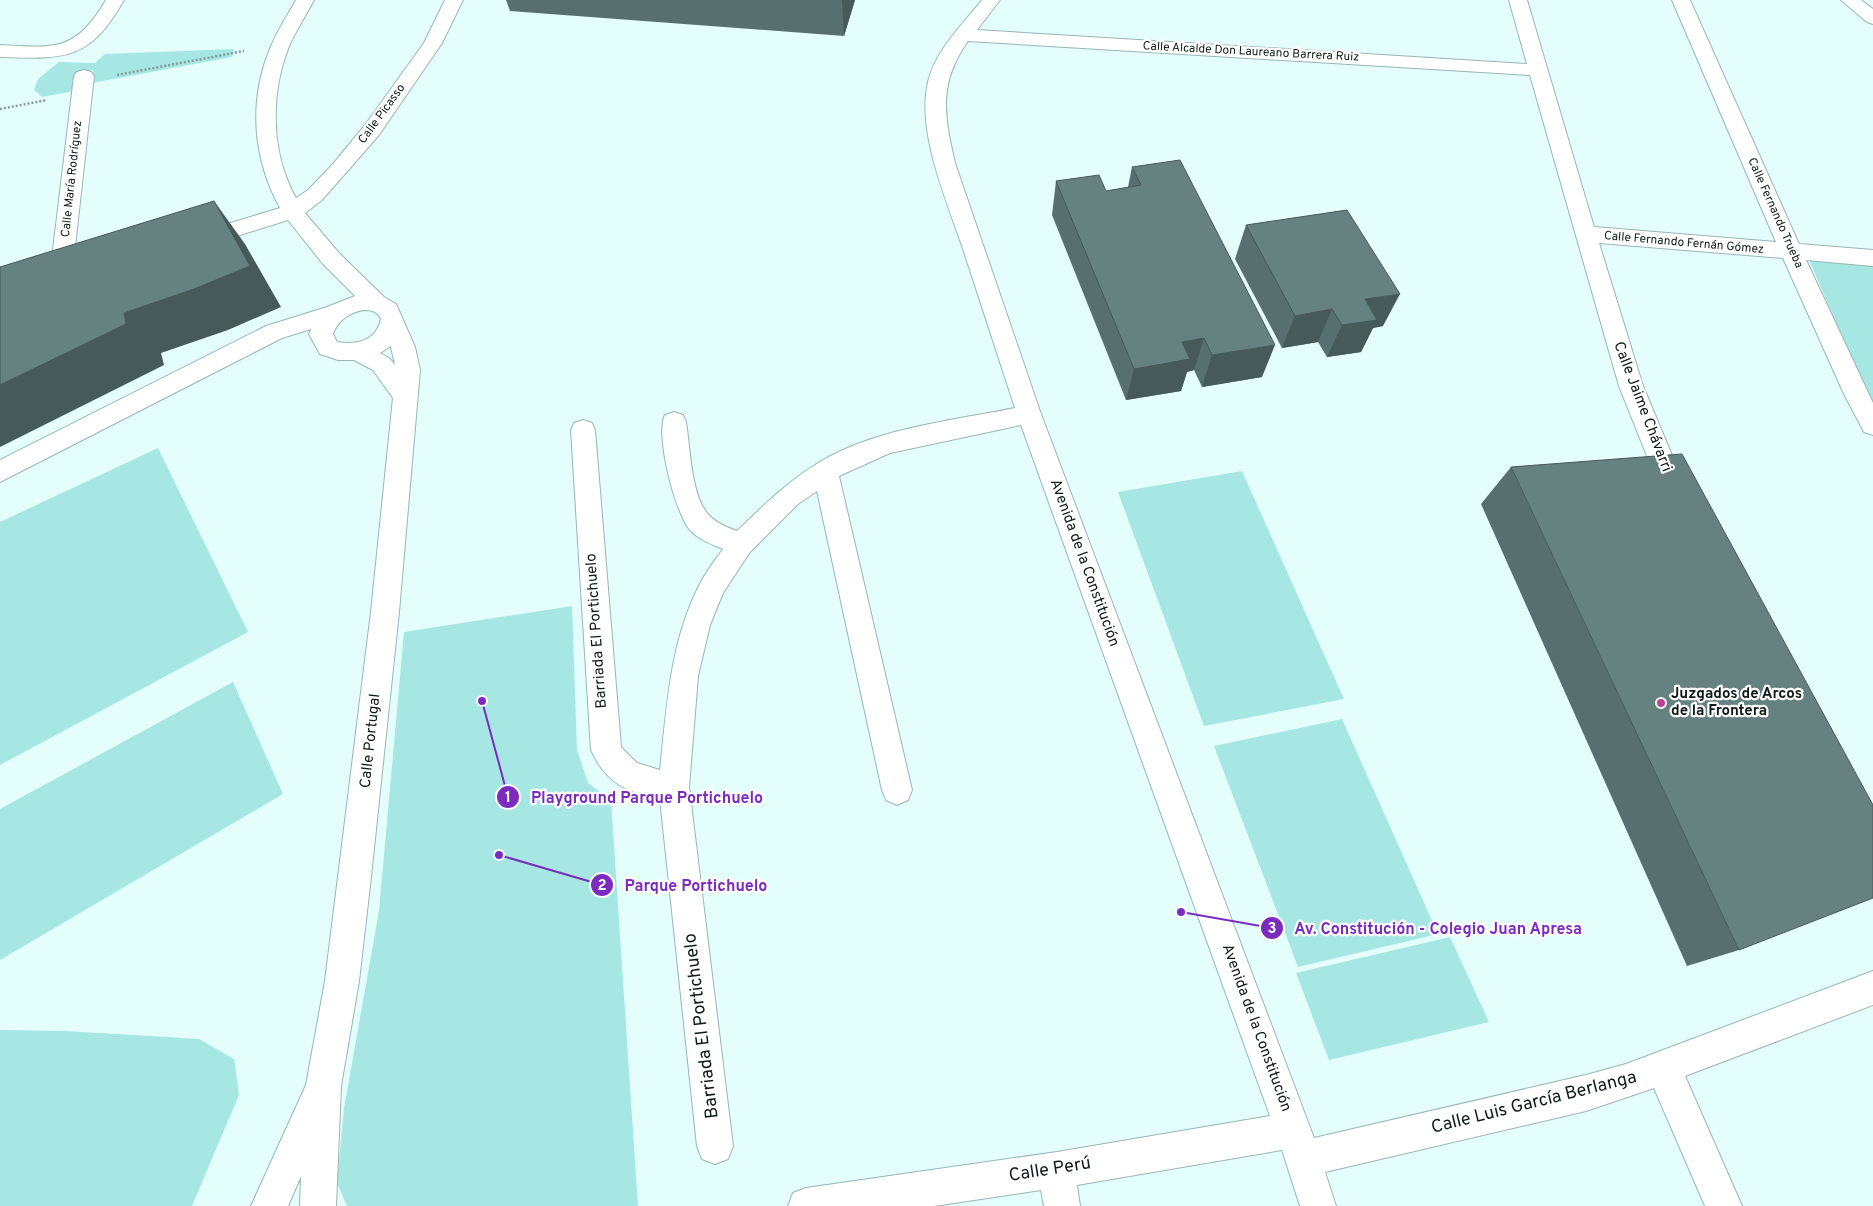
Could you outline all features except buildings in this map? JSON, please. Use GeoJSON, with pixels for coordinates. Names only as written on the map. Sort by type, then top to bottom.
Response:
{"type":"FeatureCollection","features":[{"type":"Feature","properties":{"kind":"street"},"geometry":{"type":"LineString","coordinates":[[0,51],[60,52],[79,46],[99,25],[116,0]]}},
{"type":"Feature","properties":{"kind":"street"},"geometry":{"type":"LineString","coordinates":[[305,0],[281,44],[272,73],[264,118],[270,163],[276,182],[291,212],[339,267],[375,302],[384,305],[390,311],[393,325],[388,334],[380,342],[359,352],[337,352],[328,348],[323,342],[321,334],[324,325],[341,309],[339,267]]}},
{"type":"Feature","properties":{"kind":"street","name":"Calle Picasso"},"geometry":{"type":"LineString","coordinates":[[180,246],[291,212],[315,195],[340,169],[372,130],[433,43],[454,0]]}},
{"type":"Feature","properties":{"kind":"street","name":"Avenida de la Constitución"},"geometry":{"type":"LineString","coordinates":[[991,0],[951,54],[938,81],[939,140],[945,163],[1029,414],[1298,1144],[1318,1206]]}},
{"type":"Feature","properties":{"kind":"street","name":"Calle Jaime Chávarri"},"geometry":{"type":"LineString","coordinates":[[1518,0],[1584,234],[1631,386],[1685,512]]}},
{"type":"Feature","properties":{"kind":"street","name":"Calle Fernando Trueba"},"geometry":{"type":"LineString","coordinates":[[1681,0],[1856,394],[1873,424]]}},
{"type":"Feature","properties":{"kind":"street"},"geometry":{"type":"LineString","coordinates":[[1850,0],[1873,18]]}},
{"type":"Feature","properties":{"kind":"street","name":"Calle Alcalde Don Laureano Barrera Ruiz"},"geometry":{"type":"LineString","coordinates":[[965,35],[1538,70]]}},
{"type":"Feature","properties":{"kind":"street","name":"Calle María Rodríguez"},"geometry":{"type":"LineString","coordinates":[[61,283],[83,84]]}},
{"type":"Feature","properties":{"kind":"street","name":"Calle Fernando Fernán Gómez"},"geometry":{"type":"LineString","coordinates":[[1584,234],[1873,258]]}},
{"type":"Feature","properties":{"kind":"street"},"geometry":{"type":"LineString","coordinates":[[0,472],[246,346],[299,322],[341,309],[375,302]]}},
{"type":"Feature","properties":{"kind":"street","name":"Calle Portugal"},"geometry":{"type":"LineString","coordinates":[[318,1206],[323,1086],[342,981],[354,886],[385,612],[404,394],[408,370],[406,356],[393,325]]}},
{"type":"Feature","properties":{"kind":"street"},"geometry":{"type":"LineString","coordinates":[[246,346],[282,342],[323,342]]}},
{"type":"Feature","properties":{"kind":"street"},"geometry":{"type":"LineString","coordinates":[[359,352],[381,364],[392,375],[404,394]]}},
{"type":"Feature","properties":{"kind":"street","name":"Barriada El Portichuelo"},"geometry":{"type":"LineString","coordinates":[[715,1146],[674,787],[684,676],[696,625],[712,587],[741,544],[789,497],[826,471],[851,458],[887,444],[1029,414]]}},
{"type":"Feature","properties":{"kind":"street"},"geometry":{"type":"LineString","coordinates":[[674,422],[688,506],[697,520],[711,531],[741,544]]}},
{"type":"Feature","properties":{"kind":"street","name":"Barriada El Portichuelo"},"geometry":{"type":"LineString","coordinates":[[583,430],[606,750],[613,764],[627,774],[643,781],[674,787]]}},
{"type":"Feature","properties":{"kind":"street"},"geometry":{"type":"LineString","coordinates":[[826,471],[897,790]]}},
{"type":"Feature","properties":{"kind":"street","name":"Calle Luis García Berlanga"},"geometry":{"type":"LineString","coordinates":[[1298,1144],[1586,1093],[1663,1068],[1873,988]]}},
{"type":"Feature","properties":{"kind":"street"},"geometry":{"type":"LineString","coordinates":[[1663,1068],[1724,1206]]}},
{"type":"Feature","properties":{"kind":"street","name":"Calle Portugal"},"geometry":{"type":"LineString","coordinates":[[269,1206],[323,1086]]}},
{"type":"Feature","properties":{"kind":"street","name":"Calle Perú"},"geometry":{"type":"LineString","coordinates":[[811,1206],[1057,1170],[1298,1144]]}},
{"type":"Feature","properties":{"kind":"street"},"geometry":{"type":"LineString","coordinates":[[1057,1170],[1062,1206]]}},
{"type":"Feature","properties":{"kind":"path"},"geometry":{"type":"LineString","coordinates":[[0,109],[83,84],[281,44]]}},
{"type":"Feature","properties":{"kind":"shaded area"},"geometry":{"type":"Polygon","coordinates":[[[234,49],[232,57],[92,83],[93,70],[77,74],[74,91],[42,97],[34,90],[38,79],[59,62],[95,63],[105,54],[234,49]]]}},
{"type":"Feature","properties":{"kind":"shaded area"},"geometry":{"type":"Polygon","coordinates":[[[1809,260],[1873,265],[1873,404],[1864,387],[1809,260]]]}},
{"type":"Feature","properties":{"kind":"shaded area"},"geometry":{"type":"Polygon","coordinates":[[[158,448],[248,632],[0,765],[0,522],[158,448]]]}},
{"type":"Feature","properties":{"kind":"shaded area"},"geometry":{"type":"Polygon","coordinates":[[[1242,471],[1344,699],[1204,726],[1118,492],[1242,471]]]}},
{"type":"Feature","properties":{"kind":"shaded area"},"geometry":{"type":"Polygon","coordinates":[[[572,606],[577,750],[588,783],[611,800],[638,1206],[347,1206],[337,1183],[344,1108],[379,911],[404,632],[572,606]]]}},
{"type":"Feature","properties":{"kind":"shaded area"},"geometry":{"type":"Polygon","coordinates":[[[233,682],[283,794],[0,960],[0,809],[233,682]]]}},
{"type":"Feature","properties":{"kind":"shaded area"},"geometry":{"type":"Polygon","coordinates":[[[1342,719],[1438,934],[1298,967],[1214,746],[1342,719]]]}},
{"type":"Feature","properties":{"kind":"shaded area"},"geometry":{"type":"Polygon","coordinates":[[[1450,937],[1489,1022],[1329,1060],[1296,973],[1450,937]]]}},
{"type":"Feature","properties":{"kind":"shaded area"},"geometry":{"type":"Polygon","coordinates":[[[0,1030],[66,1031],[199,1039],[234,1059],[239,1095],[192,1206],[0,1206],[0,1030]]]}},
{"type":"Feature","properties":{"kind":"place","name":"Playground Parque Portichuelo"},"geometry":{"type":"Point","coordinates":[482,701]}},
{"type":"Feature","properties":{"kind":"place","name":"Juzgados de Arcos de la Frontera"},"geometry":{"type":"Point","coordinates":[1661,703]}},
{"type":"Feature","properties":{"kind":"place","name":"Parque Portichuelo"},"geometry":{"type":"Point","coordinates":[499,855]}},
{"type":"Feature","properties":{"kind":"place","name":"Av. Constitución - Colegio Juan Apresa"},"geometry":{"type":"Point","coordinates":[1181,912]}}]}
